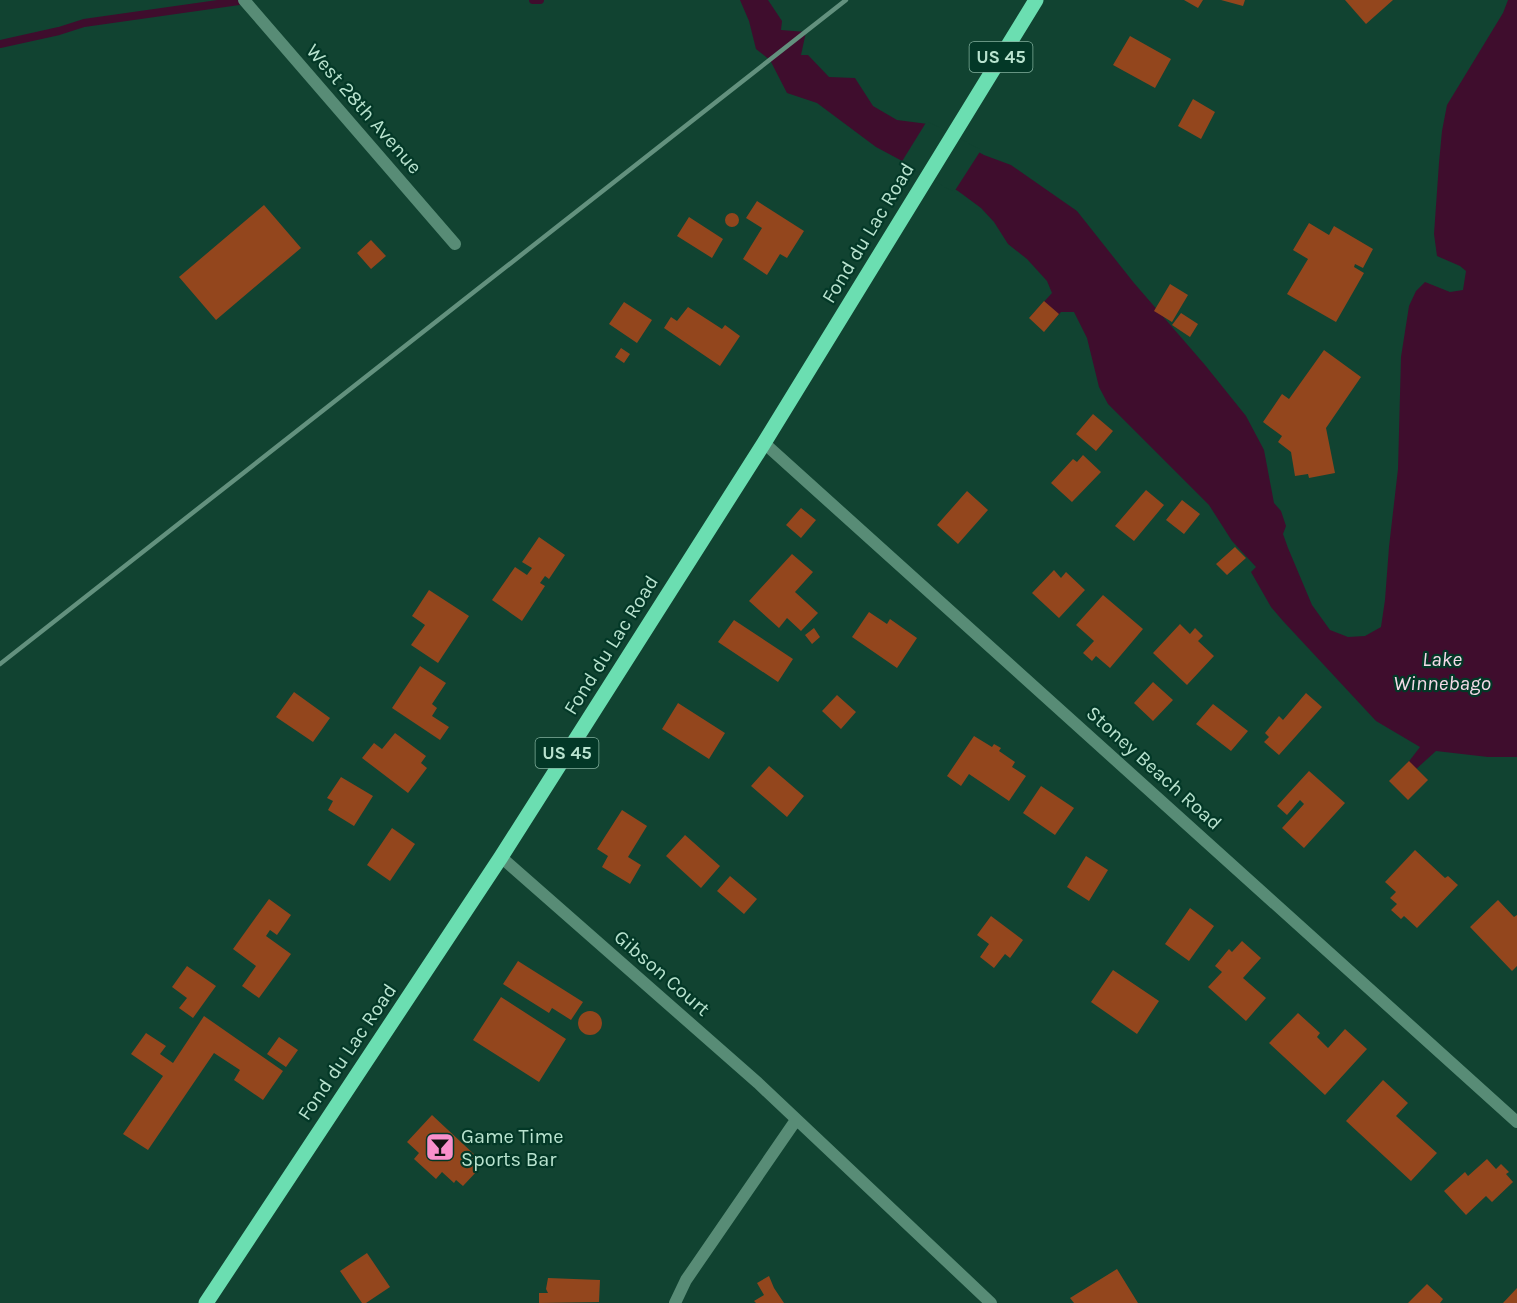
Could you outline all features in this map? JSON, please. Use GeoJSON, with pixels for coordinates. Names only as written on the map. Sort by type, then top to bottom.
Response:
{"type":"FeatureCollection","features":[{"type":"Feature","properties":{"kind":"main road","name":"Fond du Lac Road"},"geometry":{"type":"LineString","coordinates":[[206,1303],[501,857],[764,443],[1036,0]]}},
{"type":"Feature","properties":{"kind":"street","name":"West 28th Avenue"},"geometry":{"type":"LineString","coordinates":[[244,0],[455,244]]}},
{"type":"Feature","properties":{"kind":"street","name":"Stoney Beach Road"},"geometry":{"type":"LineString","coordinates":[[764,443],[1517,1122]]}},
{"type":"Feature","properties":{"kind":"street","name":"Gibson Court"},"geometry":{"type":"LineString","coordinates":[[501,857],[758,1083],[991,1303]]}},
{"type":"Feature","properties":{"kind":"street"},"geometry":{"type":"LineString","coordinates":[[675,1303],[686,1280],[796,1120]]}},
{"type":"Feature","properties":{"kind":"water","name":"Lake Winnebago"},"geometry":{"type":"Polygon","coordinates":[[[740,0],[768,0],[782,21],[781,30],[806,32],[801,55],[808,55],[829,77],[855,78],[873,106],[897,120],[928,124],[984,155],[1011,165],[1077,211],[1134,283],[1246,416],[1264,450],[1274,503],[1281,511],[1286,526],[1283,534],[1312,605],[1330,630],[1348,637],[1365,636],[1381,627],[1398,469],[1401,357],[1409,306],[1416,291],[1425,282],[1450,292],[1463,290],[1466,271],[1437,256],[1434,234],[1442,131],[1447,105],[1503,13],[1508,0],[1517,0],[1517,757],[1488,757],[1436,751],[1414,771],[1407,764],[1420,747],[1376,721],[1283,621],[1271,607],[1251,572],[1256,567],[1232,541],[1209,505],[1108,404],[1099,387],[1087,338],[1074,312],[1061,312],[1045,330],[1031,316],[1052,293],[1047,281],[1027,259],[1008,244],[994,222],[981,208],[958,191],[876,147],[817,103],[787,93],[770,60],[756,49],[749,21],[740,0]]]}},
{"type":"Feature","properties":{"kind":"pier"},"geometry":{"type":"Polygon","coordinates":[[[927,121],[981,150],[954,192],[901,163],[927,121]]]}},
{"type":"Feature","properties":{"kind":"building"},"geometry":{"type":"Polygon","coordinates":[[[1184,0],[1203,0],[1198,8],[1184,0]]]}},
{"type":"Feature","properties":{"kind":"building"},"geometry":{"type":"Polygon","coordinates":[[[1221,0],[1245,0],[1243,6],[1221,0]]]}},
{"type":"Feature","properties":{"kind":"building"},"geometry":{"type":"Polygon","coordinates":[[[1345,0],[1393,0],[1366,24],[1345,0]]]}},
{"type":"Feature","properties":{"kind":"building"},"geometry":{"type":"Polygon","coordinates":[[[1130,36],[1171,59],[1155,88],[1113,65],[1130,36]]]}},
{"type":"Feature","properties":{"kind":"building"},"geometry":{"type":"Polygon","coordinates":[[[1193,99],[1215,112],[1201,139],[1178,126],[1193,99]]]}},
{"type":"Feature","properties":{"kind":"building"},"geometry":{"type":"Polygon","coordinates":[[[757,201],[804,231],[787,258],[780,254],[767,275],[743,259],[762,228],[746,218],[757,201]]]}},
{"type":"Feature","properties":{"kind":"building"},"geometry":{"type":"Polygon","coordinates":[[[264,205],[301,248],[216,320],[179,277],[264,205]]]}},
{"type":"Feature","properties":{"kind":"building"},"geometry":{"type":"Polygon","coordinates":[[[732,213],[737,215],[739,220],[737,225],[732,227],[727,225],[725,220],[727,215],[732,213]]]}},
{"type":"Feature","properties":{"kind":"building"},"geometry":{"type":"Polygon","coordinates":[[[689,217],[723,239],[712,258],[677,236],[689,217]]]}},
{"type":"Feature","properties":{"kind":"building"},"geometry":{"type":"Polygon","coordinates":[[[1309,223],[1329,235],[1334,226],[1373,249],[1363,268],[1355,264],[1354,267],[1364,273],[1336,322],[1287,294],[1308,259],[1293,250],[1309,223]]]}},
{"type":"Feature","properties":{"kind":"building"},"geometry":{"type":"Polygon","coordinates":[[[371,240],[386,256],[371,269],[357,253],[371,240]]]}},
{"type":"Feature","properties":{"kind":"building"},"geometry":{"type":"Polygon","coordinates":[[[1170,284],[1188,295],[1172,322],[1154,311],[1170,284]]]}},
{"type":"Feature","properties":{"kind":"building"},"geometry":{"type":"Polygon","coordinates":[[[1044,301],[1059,314],[1044,332],[1029,318],[1044,301]]]}},
{"type":"Feature","properties":{"kind":"building"},"geometry":{"type":"Polygon","coordinates":[[[624,302],[652,320],[637,343],[609,324],[624,302]]]}},
{"type":"Feature","properties":{"kind":"building"},"geometry":{"type":"Polygon","coordinates":[[[688,307],[722,329],[725,325],[740,336],[720,366],[664,328],[671,317],[677,321],[688,307]]]}},
{"type":"Feature","properties":{"kind":"building"},"geometry":{"type":"Polygon","coordinates":[[[1181,313],[1198,324],[1190,337],[1172,325],[1181,313]]]}},
{"type":"Feature","properties":{"kind":"building"},"geometry":{"type":"Polygon","coordinates":[[[621,348],[630,354],[624,363],[615,357],[621,348]]]}},
{"type":"Feature","properties":{"kind":"building"},"geometry":{"type":"Polygon","coordinates":[[[1324,350],[1361,377],[1326,428],[1335,473],[1309,478],[1308,474],[1295,476],[1291,452],[1278,442],[1282,436],[1263,422],[1282,394],[1289,399],[1324,350]]]}},
{"type":"Feature","properties":{"kind":"building"},"geometry":{"type":"Polygon","coordinates":[[[1093,414],[1113,431],[1096,451],[1076,434],[1093,414]]]}},
{"type":"Feature","properties":{"kind":"building"},"geometry":{"type":"Polygon","coordinates":[[[1083,455],[1101,472],[1072,502],[1051,483],[1073,459],[1077,462],[1083,455]]]}},
{"type":"Feature","properties":{"kind":"building"},"geometry":{"type":"Polygon","coordinates":[[[1146,490],[1164,505],[1134,541],[1115,526],[1146,490]]]}},
{"type":"Feature","properties":{"kind":"building"},"geometry":{"type":"Polygon","coordinates":[[[967,491],[988,510],[958,544],[937,525],[967,491]]]}},
{"type":"Feature","properties":{"kind":"building"},"geometry":{"type":"Polygon","coordinates":[[[1182,500],[1200,514],[1184,534],[1166,520],[1182,500]]]}},
{"type":"Feature","properties":{"kind":"building"},"geometry":{"type":"Polygon","coordinates":[[[801,508],[816,520],[801,538],[786,525],[801,508]]]}},
{"type":"Feature","properties":{"kind":"building"},"geometry":{"type":"Polygon","coordinates":[[[539,537],[565,555],[549,579],[545,576],[540,583],[545,586],[522,621],[492,600],[515,567],[527,575],[532,568],[522,562],[539,537]]]}},
{"type":"Feature","properties":{"kind":"building"},"geometry":{"type":"Polygon","coordinates":[[[1235,547],[1246,558],[1227,575],[1216,564],[1235,547]]]}},
{"type":"Feature","properties":{"kind":"building"},"geometry":{"type":"Polygon","coordinates":[[[792,554],[813,572],[795,592],[818,613],[801,631],[787,618],[779,628],[749,601],[792,554]]]}},
{"type":"Feature","properties":{"kind":"building"},"geometry":{"type":"Polygon","coordinates":[[[1054,570],[1061,578],[1066,572],[1085,590],[1059,618],[1032,593],[1054,570]]]}},
{"type":"Feature","properties":{"kind":"building"},"geometry":{"type":"Polygon","coordinates":[[[429,590],[469,616],[438,663],[411,645],[425,625],[412,616],[429,590]]]}},
{"type":"Feature","properties":{"kind":"building"},"geometry":{"type":"Polygon","coordinates":[[[1103,595],[1143,629],[1110,668],[1096,656],[1092,661],[1083,653],[1094,641],[1076,625],[1103,595]]]}},
{"type":"Feature","properties":{"kind":"building"},"geometry":{"type":"Polygon","coordinates":[[[869,612],[887,624],[890,619],[917,638],[897,668],[852,637],[869,612]]]}},
{"type":"Feature","properties":{"kind":"building"},"geometry":{"type":"Polygon","coordinates":[[[734,620],[793,659],[778,682],[718,642],[734,620]]]}},
{"type":"Feature","properties":{"kind":"building"},"geometry":{"type":"Polygon","coordinates":[[[1180,624],[1190,634],[1195,628],[1203,636],[1198,641],[1214,656],[1187,685],[1153,653],[1180,624]]]}},
{"type":"Feature","properties":{"kind":"building"},"geometry":{"type":"Polygon","coordinates":[[[814,628],[820,637],[812,644],[805,635],[814,628]]]}},
{"type":"Feature","properties":{"kind":"building"},"geometry":{"type":"Polygon","coordinates":[[[420,666],[446,683],[432,704],[437,708],[432,716],[449,727],[440,740],[392,708],[420,666]]]}},
{"type":"Feature","properties":{"kind":"building"},"geometry":{"type":"Polygon","coordinates":[[[1153,682],[1173,700],[1153,721],[1134,703],[1153,682]]]}},
{"type":"Feature","properties":{"kind":"building"},"geometry":{"type":"Polygon","coordinates":[[[294,692],[330,718],[313,742],[276,717],[294,692]]]}},
{"type":"Feature","properties":{"kind":"building"},"geometry":{"type":"Polygon","coordinates":[[[1306,693],[1322,707],[1279,755],[1264,742],[1269,737],[1265,733],[1279,716],[1283,720],[1306,693]]]}},
{"type":"Feature","properties":{"kind":"building"},"geometry":{"type":"Polygon","coordinates":[[[837,695],[856,712],[841,729],[822,711],[837,695]]]}},
{"type":"Feature","properties":{"kind":"building"},"geometry":{"type":"Polygon","coordinates":[[[678,703],[725,733],[709,759],[662,729],[678,703]]]}},
{"type":"Feature","properties":{"kind":"building"},"geometry":{"type":"Polygon","coordinates":[[[1213,704],[1248,731],[1231,751],[1196,724],[1213,704]]]}},
{"type":"Feature","properties":{"kind":"building"},"geometry":{"type":"Polygon","coordinates":[[[395,733],[426,756],[421,763],[427,768],[408,793],[362,758],[374,743],[382,749],[395,733]]]}},
{"type":"Feature","properties":{"kind":"building"},"geometry":{"type":"Polygon","coordinates":[[[974,736],[992,747],[994,744],[1001,748],[999,751],[1015,762],[1012,767],[1026,776],[1009,801],[969,774],[961,786],[947,776],[974,736]]]}},
{"type":"Feature","properties":{"kind":"building"},"geometry":{"type":"Polygon","coordinates":[[[1409,761],[1428,780],[1408,800],[1389,781],[1409,761]]]}},
{"type":"Feature","properties":{"kind":"building"},"geometry":{"type":"Polygon","coordinates":[[[769,766],[804,796],[787,817],[751,786],[769,766]]]}},
{"type":"Feature","properties":{"kind":"building"},"geometry":{"type":"Polygon","coordinates":[[[1309,771],[1345,803],[1304,848],[1282,828],[1304,804],[1300,800],[1287,815],[1277,806],[1309,771]]]}},
{"type":"Feature","properties":{"kind":"building"},"geometry":{"type":"Polygon","coordinates":[[[341,777],[373,796],[354,826],[328,810],[333,801],[327,798],[341,777]]]}},
{"type":"Feature","properties":{"kind":"building"},"geometry":{"type":"Polygon","coordinates":[[[1041,786],[1074,808],[1055,835],[1023,813],[1041,786]]]}},
{"type":"Feature","properties":{"kind":"building"},"geometry":{"type":"Polygon","coordinates":[[[622,810],[647,826],[628,857],[641,865],[630,884],[602,867],[608,856],[597,849],[622,810]]]}},
{"type":"Feature","properties":{"kind":"building"},"geometry":{"type":"Polygon","coordinates":[[[392,828],[415,844],[390,881],[367,865],[392,828]]]}},
{"type":"Feature","properties":{"kind":"building"},"geometry":{"type":"Polygon","coordinates":[[[685,835],[720,866],[701,888],[666,856],[685,835]]]}},
{"type":"Feature","properties":{"kind":"building"},"geometry":{"type":"Polygon","coordinates":[[[1415,850],[1445,878],[1448,876],[1458,885],[1417,928],[1404,916],[1401,919],[1391,910],[1397,904],[1390,898],[1396,892],[1385,882],[1415,850]]]}},
{"type":"Feature","properties":{"kind":"building"},"geometry":{"type":"Polygon","coordinates":[[[1086,856],[1108,870],[1089,901],[1067,887],[1086,856]]]}},
{"type":"Feature","properties":{"kind":"building"},"geometry":{"type":"Polygon","coordinates":[[[730,876],[757,899],[744,914],[717,891],[730,876]]]}},
{"type":"Feature","properties":{"kind":"building"},"geometry":{"type":"Polygon","coordinates":[[[269,899],[291,915],[277,935],[270,930],[266,936],[291,954],[259,998],[242,986],[256,966],[233,949],[269,899]]]}},
{"type":"Feature","properties":{"kind":"building"},"geometry":{"type":"Polygon","coordinates":[[[1498,900],[1514,917],[1517,915],[1517,966],[1512,971],[1470,927],[1498,900]]]}},
{"type":"Feature","properties":{"kind":"building"},"geometry":{"type":"Polygon","coordinates":[[[1190,908],[1214,926],[1189,961],[1165,944],[1190,908]]]}},
{"type":"Feature","properties":{"kind":"building"},"geometry":{"type":"Polygon","coordinates":[[[991,916],[1023,940],[1010,958],[1005,954],[994,968],[980,957],[989,944],[977,935],[991,916]]]}},
{"type":"Feature","properties":{"kind":"building"},"geometry":{"type":"Polygon","coordinates":[[[1242,941],[1261,958],[1243,978],[1266,998],[1246,1021],[1208,987],[1222,972],[1215,966],[1229,949],[1232,952],[1242,941]]]}},
{"type":"Feature","properties":{"kind":"building"},"geometry":{"type":"Polygon","coordinates":[[[518,961],[583,1002],[571,1020],[552,1008],[549,1013],[503,984],[518,961]]]}},
{"type":"Feature","properties":{"kind":"building"},"geometry":{"type":"Polygon","coordinates":[[[187,966],[216,986],[193,1018],[179,1008],[187,998],[172,987],[187,966]]]}},
{"type":"Feature","properties":{"kind":"building"},"geometry":{"type":"Polygon","coordinates":[[[1113,970],[1159,1001],[1137,1034],[1091,1002],[1113,970]]]}},
{"type":"Feature","properties":{"kind":"building"},"geometry":{"type":"Polygon","coordinates":[[[501,997],[566,1039],[539,1082],[473,1040],[501,997]]]}},
{"type":"Feature","properties":{"kind":"building"},"geometry":{"type":"Polygon","coordinates":[[[590,1011],[598,1015],[602,1023],[598,1031],[590,1035],[582,1031],[578,1023],[582,1015],[590,1011]]]}},
{"type":"Feature","properties":{"kind":"building"},"geometry":{"type":"Polygon","coordinates":[[[1298,1013],[1320,1033],[1317,1037],[1328,1048],[1345,1029],[1367,1049],[1325,1095],[1269,1043],[1298,1013]]]}},
{"type":"Feature","properties":{"kind":"building"},"geometry":{"type":"Polygon","coordinates":[[[204,1016],[283,1071],[263,1100],[234,1080],[240,1070],[214,1053],[148,1150],[123,1134],[163,1076],[131,1054],[146,1033],[166,1046],[160,1054],[173,1063],[204,1016]]]}},
{"type":"Feature","properties":{"kind":"building"},"geometry":{"type":"Polygon","coordinates":[[[279,1037],[298,1050],[286,1067],[267,1054],[279,1037]]]}},
{"type":"Feature","properties":{"kind":"building"},"geometry":{"type":"Polygon","coordinates":[[[1383,1080],[1408,1103],[1396,1116],[1437,1153],[1411,1181],[1346,1121],[1383,1080]]]}},
{"type":"Feature","properties":{"kind":"building","name":"Game Time Sports Bar"},"geometry":{"type":"Polygon","coordinates":[[[432,1115],[477,1157],[471,1163],[478,1170],[463,1186],[456,1180],[454,1183],[442,1172],[436,1179],[414,1159],[419,1153],[407,1142],[432,1115]]]}},
{"type":"Feature","properties":{"kind":"building"},"geometry":{"type":"Polygon","coordinates":[[[1487,1159],[1496,1169],[1501,1164],[1509,1172],[1506,1174],[1513,1182],[1492,1202],[1486,1196],[1466,1215],[1444,1191],[1465,1172],[1468,1176],[1487,1159]]]}},
{"type":"Feature","properties":{"kind":"building"},"geometry":{"type":"Polygon","coordinates":[[[367,1253],[390,1287],[366,1303],[362,1303],[340,1271],[367,1253]]]}},
{"type":"Feature","properties":{"kind":"building"},"geometry":{"type":"Polygon","coordinates":[[[1117,1269],[1138,1303],[1074,1303],[1070,1298],[1117,1269]]]}},
{"type":"Feature","properties":{"kind":"building"},"geometry":{"type":"Polygon","coordinates":[[[769,1276],[784,1303],[756,1303],[754,1301],[764,1295],[757,1283],[769,1276]]]}},
{"type":"Feature","properties":{"kind":"building"},"geometry":{"type":"Polygon","coordinates":[[[548,1278],[600,1280],[599,1302],[539,1303],[539,1293],[548,1293],[546,1289],[548,1278]]]}},
{"type":"Feature","properties":{"kind":"building"},"geometry":{"type":"Polygon","coordinates":[[[1427,1284],[1443,1299],[1440,1303],[1408,1303],[1427,1284]]]}},
{"type":"Feature","properties":{"kind":"building"},"geometry":{"type":"Polygon","coordinates":[[[1517,1288],[1517,1303],[1503,1303],[1517,1288]]]}},
{"type":"Feature","properties":{"kind":"waterway"},"geometry":{"type":"LineString","coordinates":[[0,44],[84,23],[246,0]]}},
{"type":"Feature","properties":{"kind":"waterway"},"geometry":{"type":"LineString","coordinates":[[533,0],[540,0]]}},
{"type":"Feature","properties":{"kind":"railway"},"geometry":{"type":"LineString","coordinates":[[0,664],[846,0]]}},
{"type":"Feature","properties":{"kind":"place","name":"Game Time Sports Bar"},"geometry":{"type":"Point","coordinates":[440,1147]}}]}
